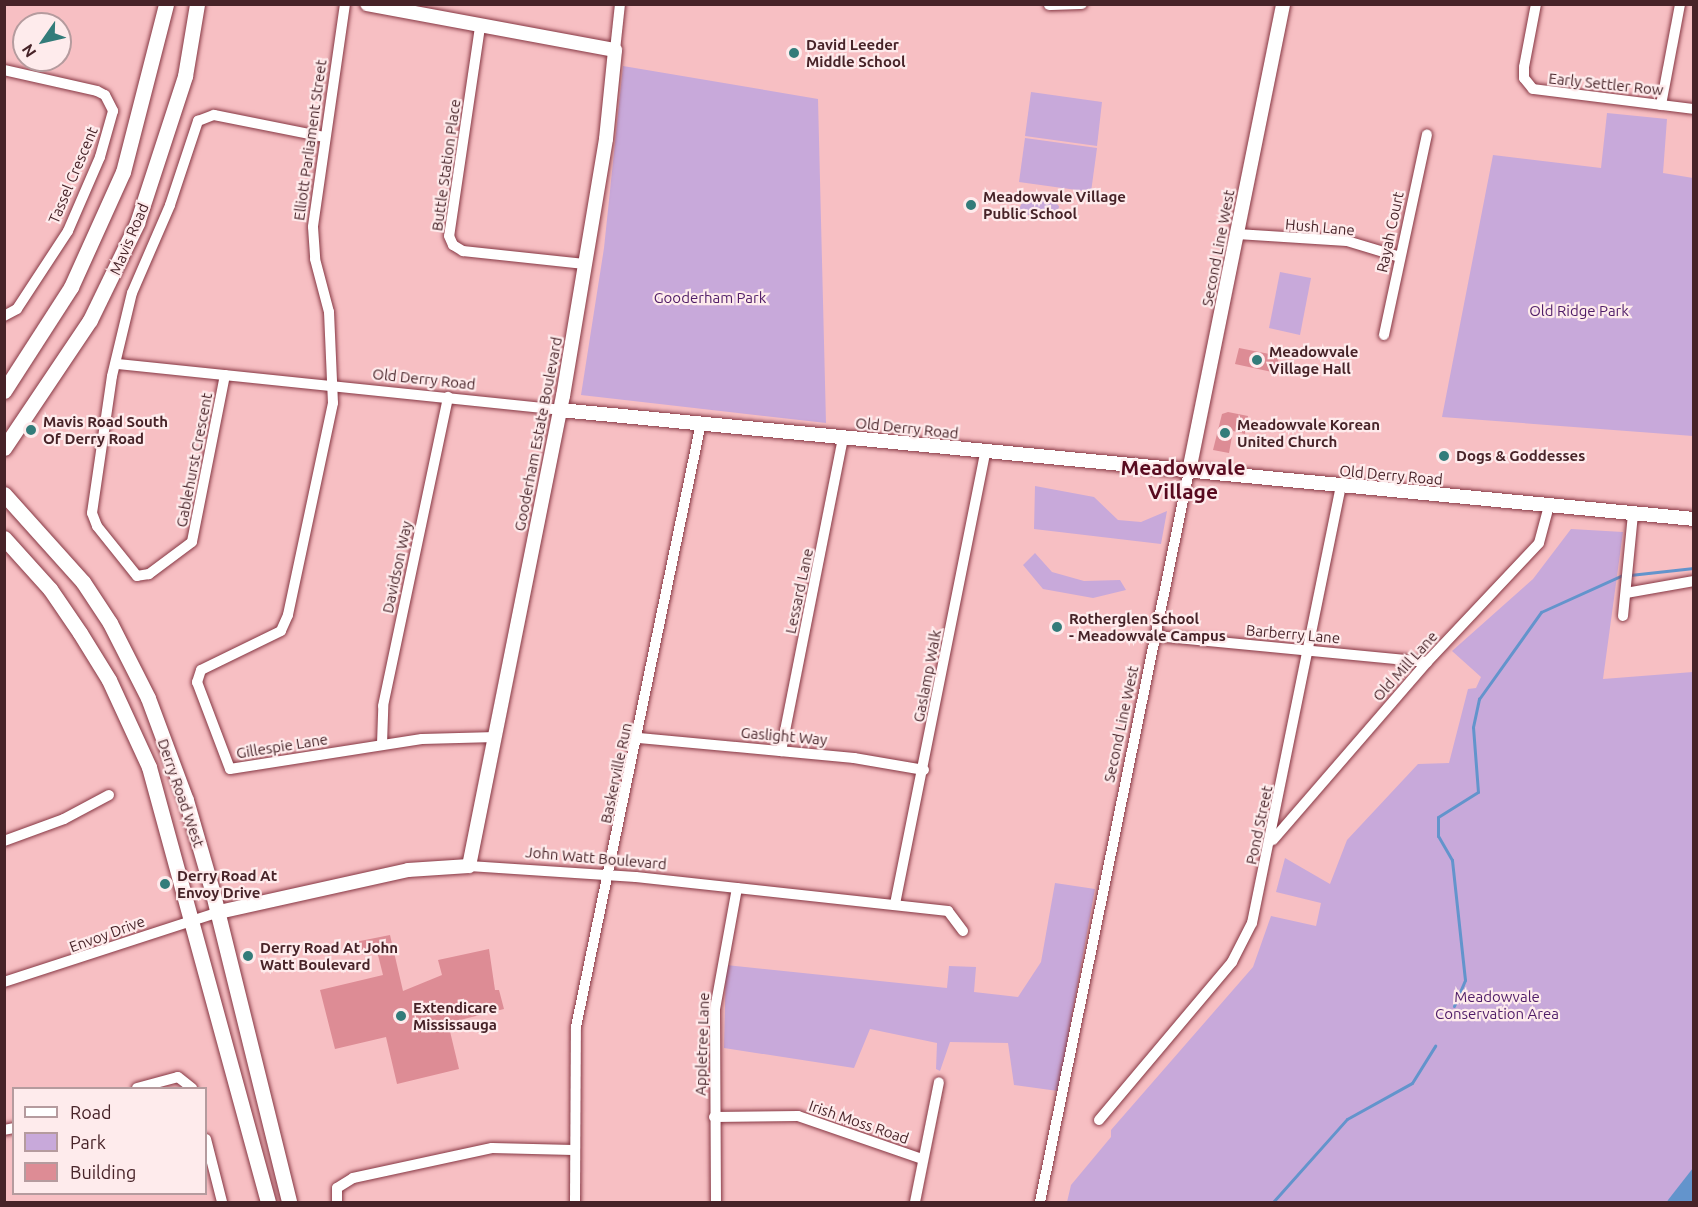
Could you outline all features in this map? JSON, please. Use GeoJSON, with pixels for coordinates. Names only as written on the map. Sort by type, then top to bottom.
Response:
{"type":"FeatureCollection","features":[{"type":"Feature","properties":{"kind":"main road"},"geometry":{"type":"LineString","coordinates":[[4,392],[71,287],[123,172],[166,4]]}},
{"type":"Feature","properties":{"kind":"main road","name":"Mavis Road"},"geometry":{"type":"LineString","coordinates":[[4,448],[90,320],[137,224],[186,76],[197,4]]}},
{"type":"Feature","properties":{"kind":"main road","name":"Derry Road West"},"geometry":{"type":"LineString","coordinates":[[4,494],[83,582],[135,670],[186,800],[219,912],[289,1203]]}},
{"type":"Feature","properties":{"kind":"main road","name":"Derry Road West"},"geometry":{"type":"LineString","coordinates":[[4,538],[74,624],[130,721],[163,809],[268,1203]]}},
{"type":"Feature","properties":{"kind":"street","name":"Elliott Parliament Street"},"geometry":{"type":"LineString","coordinates":[[332,387],[329,312],[315,259],[313,226],[324,137],[345,4]]}},
{"type":"Feature","properties":{"kind":"street"},"geometry":{"type":"LineString","coordinates":[[367,4],[480,27],[615,50]]}},
{"type":"Feature","properties":{"kind":"street","name":"Gooderham Estate Boulevard"},"geometry":{"type":"LineString","coordinates":[[469,866],[560,410],[606,139],[620,4]]}},
{"type":"Feature","properties":{"kind":"street"},"geometry":{"type":"LineString","coordinates":[[1049,5],[1082,4]]}},
{"type":"Feature","properties":{"kind":"street","name":"Second Line West"},"geometry":{"type":"LineString","coordinates":[[1040,1203],[1283,4]]}},
{"type":"Feature","properties":{"kind":"street","name":"Early Settler Row"},"geometry":{"type":"LineString","coordinates":[[1536,4],[1524,67],[1529,86],[1542,92],[1694,109]]}},
{"type":"Feature","properties":{"kind":"street"},"geometry":{"type":"LineString","coordinates":[[1661,105],[1680,4]]}},
{"type":"Feature","properties":{"kind":"street","name":"Buttle Station Place"},"geometry":{"type":"LineString","coordinates":[[480,27],[449,236],[453,245],[463,251],[584,264]]}},
{"type":"Feature","properties":{"kind":"street","name":"Tassel Crescent"},"geometry":{"type":"LineString","coordinates":[[4,70],[97,91],[105,95],[113,111],[100,157],[68,231],[17,309],[4,316]]}},
{"type":"Feature","properties":{"kind":"street"},"geometry":{"type":"LineString","coordinates":[[118,364],[132,294],[170,206],[198,121],[214,115],[324,137]]}},
{"type":"Feature","properties":{"kind":"street","name":"Rayah Court"},"geometry":{"type":"LineString","coordinates":[[1384,335],[1427,135]]}},
{"type":"Feature","properties":{"kind":"street","name":"Hush Lane"},"geometry":{"type":"LineString","coordinates":[[1237,234],[1347,242],[1400,257]]}},
{"type":"Feature","properties":{"kind":"street","name":"Gablehurst Crescent"},"geometry":{"type":"LineString","coordinates":[[118,364],[112,376],[92,513],[137,576],[149,574],[192,543],[225,375]]}},
{"type":"Feature","properties":{"kind":"street","name":"Old Derry Road"},"geometry":{"type":"LineString","coordinates":[[118,364],[985,453],[1694,519]]}},
{"type":"Feature","properties":{"kind":"street","name":"Gillespie Lane"},"geometry":{"type":"LineString","coordinates":[[332,387],[331,414],[281,631],[201,670],[197,682],[230,770],[382,744],[496,737]]}},
{"type":"Feature","properties":{"kind":"street","name":"Davidson Way"},"geometry":{"type":"LineString","coordinates":[[382,744],[383,706],[448,398]]}},
{"type":"Feature","properties":{"kind":"street","name":"Baskerville Run"},"geometry":{"type":"LineString","coordinates":[[575,1203],[573,1150],[576,1027],[639,738],[701,423]]}},
{"type":"Feature","properties":{"kind":"street","name":"Lessard Lane"},"geometry":{"type":"LineString","coordinates":[[781,751],[843,438]]}},
{"type":"Feature","properties":{"kind":"street","name":"Gaslamp Walk"},"geometry":{"type":"LineString","coordinates":[[895,904],[924,770],[985,453]]}},
{"type":"Feature","properties":{"kind":"street","name":"Pond Street"},"geometry":{"type":"LineString","coordinates":[[1099,1120],[1232,962],[1252,923],[1272,842],[1341,487]]}},
{"type":"Feature","properties":{"kind":"street","name":"Old Mill Lane"},"geometry":{"type":"LineString","coordinates":[[1272,842],[1427,662],[1539,543],[1549,506]]}},
{"type":"Feature","properties":{"kind":"street"},"geometry":{"type":"LineString","coordinates":[[1623,616],[1633,514]]}},
{"type":"Feature","properties":{"kind":"street"},"geometry":{"type":"LineString","coordinates":[[1626,588],[1694,581]]}},
{"type":"Feature","properties":{"kind":"street","name":"Barberry Lane"},"geometry":{"type":"LineString","coordinates":[[1156,636],[1427,662]]}},
{"type":"Feature","properties":{"kind":"street","name":"Gaslight Way"},"geometry":{"type":"LineString","coordinates":[[639,738],[781,751],[924,770]]}},
{"type":"Feature","properties":{"kind":"street"},"geometry":{"type":"LineString","coordinates":[[4,841],[64,819],[108,795]]}},
{"type":"Feature","properties":{"kind":"street","name":"John Watt Boulevard"},"geometry":{"type":"LineString","coordinates":[[219,912],[408,870],[469,866],[610,875],[895,904],[948,911],[963,931]]}},
{"type":"Feature","properties":{"kind":"street","name":"Appletree Lane"},"geometry":{"type":"LineString","coordinates":[[717,1203],[714,1117],[715,1009],[737,888]]}},
{"type":"Feature","properties":{"kind":"street","name":"Envoy Drive"},"geometry":{"type":"LineString","coordinates":[[4,982],[219,912]]}},
{"type":"Feature","properties":{"kind":"street"},"geometry":{"type":"LineString","coordinates":[[144,1087],[178,1077],[190,1087]]}},
{"type":"Feature","properties":{"kind":"street"},"geometry":{"type":"LineString","coordinates":[[915,1203],[939,1082]]}},
{"type":"Feature","properties":{"kind":"street","name":"Irish Moss Road"},"geometry":{"type":"LineString","coordinates":[[714,1117],[798,1116],[922,1159]]}},
{"type":"Feature","properties":{"kind":"street"},"geometry":{"type":"LineString","coordinates":[[207,1143],[222,1203]]}},
{"type":"Feature","properties":{"kind":"street"},"geometry":{"type":"LineString","coordinates":[[336,1203],[337,1188],[353,1178],[492,1148],[573,1150]]}},
{"type":"Feature","properties":{"kind":"green space","name":"Gooderham Park"},"geometry":{"type":"Polygon","coordinates":[[[623,66],[818,99],[826,423],[581,395],[604,248],[623,66]]]}},
{"type":"Feature","properties":{"kind":"green space"},"geometry":{"type":"Polygon","coordinates":[[[1031,92],[1102,102],[1097,146],[1025,136],[1031,92]]]}},
{"type":"Feature","properties":{"kind":"green space","name":"Old Ridge Park"},"geometry":{"type":"Polygon","coordinates":[[[1607,113],[1667,119],[1663,173],[1693,178],[1693,436],[1442,417],[1493,155],[1601,168],[1607,113]]]}},
{"type":"Feature","properties":{"kind":"green space"},"geometry":{"type":"Polygon","coordinates":[[[1025,138],[1097,148],[1091,192],[1019,182],[1025,138]]]}},
{"type":"Feature","properties":{"kind":"green space"},"geometry":{"type":"Polygon","coordinates":[[[1025,196],[1053,201],[1059,206],[1058,213],[1041,218],[1024,214],[1019,209],[1025,196]]]}},
{"type":"Feature","properties":{"kind":"green space"},"geometry":{"type":"Polygon","coordinates":[[[1280,272],[1311,278],[1300,335],[1269,328],[1280,272]]]}},
{"type":"Feature","properties":{"kind":"green space"},"geometry":{"type":"Polygon","coordinates":[[[1035,486],[1094,497],[1118,520],[1141,522],[1167,511],[1161,544],[1034,529],[1035,486]]]}},
{"type":"Feature","properties":{"kind":"green space","name":"Meadowvale Conservation Area"},"geometry":{"type":"Polygon","coordinates":[[[1571,529],[1623,532],[1603,679],[1693,672],[1693,1202],[1067,1202],[1071,1185],[1111,1137],[1111,1130],[1253,967],[1271,916],[1316,926],[1321,903],[1276,892],[1285,858],[1330,884],[1347,840],[1418,764],[1449,763],[1468,689],[1476,688],[1481,677],[1452,651],[1533,579],[1571,529]]]}},
{"type":"Feature","properties":{"kind":"green space"},"geometry":{"type":"Polygon","coordinates":[[[1035,553],[1052,572],[1084,581],[1120,580],[1126,590],[1093,598],[1043,589],[1023,565],[1035,553]]]}},
{"type":"Feature","properties":{"kind":"green space"},"geometry":{"type":"Polygon","coordinates":[[[1055,883],[1095,889],[1058,1091],[1014,1085],[1008,1043],[950,1042],[940,1071],[936,1069],[937,1043],[870,1029],[854,1068],[724,1048],[726,965],[947,988],[949,966],[976,967],[974,992],[1018,997],[1041,962],[1055,883]]]}},
{"type":"Feature","properties":{"kind":"water"},"geometry":{"type":"Polygon","coordinates":[[[1693,1168],[1693,1202],[1667,1202],[1668,1200],[1693,1168]]]}},
{"type":"Feature","properties":{"kind":"building","name":"Meadowvale Village Hall"},"geometry":{"type":"Polygon","coordinates":[[[1239,348],[1279,356],[1276,373],[1235,364],[1239,348]]]}},
{"type":"Feature","properties":{"kind":"building","name":"Meadowvale Korean United Church"},"geometry":{"type":"Polygon","coordinates":[[[1228,412],[1248,416],[1245,434],[1233,431],[1229,453],[1213,450],[1222,414],[1228,412]]]}},
{"type":"Feature","properties":{"kind":"building","name":"Extendicare Mississauga"},"geometry":{"type":"Polygon","coordinates":[[[390,935],[403,991],[442,975],[438,960],[489,949],[495,990],[499,990],[504,1009],[448,1023],[459,1069],[397,1084],[386,1037],[335,1049],[320,990],[383,975],[377,951],[359,955],[355,942],[390,935]]]}},
{"type":"Feature","properties":{"kind":"waterway"},"geometry":{"type":"LineString","coordinates":[[1630,575],[1694,568]]}},
{"type":"Feature","properties":{"kind":"waterway"},"geometry":{"type":"LineString","coordinates":[[1454,1006],[1465,980],[1452,860],[1438,836],[1438,817],[1478,792],[1473,727],[1479,699],[1541,612],[1623,575]]}},
{"type":"Feature","properties":{"kind":"waterway"},"geometry":{"type":"LineString","coordinates":[[1273,1202],[1347,1119],[1412,1083],[1435,1046]]}},
{"type":"Feature","properties":{"kind":"place","name":"David Leeder Middle School"},"geometry":{"type":"Point","coordinates":[794,53]}},
{"type":"Feature","properties":{"kind":"place","name":"Meadowvale Village Public School"},"geometry":{"type":"Point","coordinates":[971,205]}},
{"type":"Feature","properties":{"kind":"place","name":"Meadowvale Village Hall"},"geometry":{"type":"Point","coordinates":[1257,360]}},
{"type":"Feature","properties":{"kind":"place","name":"Mavis Road South Of Derry Road"},"geometry":{"type":"Point","coordinates":[31,430]}},
{"type":"Feature","properties":{"kind":"place","name":"Meadowvale Korean United Church"},"geometry":{"type":"Point","coordinates":[1225,433]}},
{"type":"Feature","properties":{"kind":"place","name":"Dogs & Goddesses"},"geometry":{"type":"Point","coordinates":[1444,456]}},
{"type":"Feature","properties":{"kind":"place","name":"Rotherglen School - Meadowvale Campus"},"geometry":{"type":"Point","coordinates":[1057,627]}},
{"type":"Feature","properties":{"kind":"place","name":"Derry Road At Envoy Drive"},"geometry":{"type":"Point","coordinates":[165,884]}},
{"type":"Feature","properties":{"kind":"place","name":"Derry Road At John Watt Boulevard"},"geometry":{"type":"Point","coordinates":[248,956]}},
{"type":"Feature","properties":{"kind":"place","name":"Extendicare Mississauga"},"geometry":{"type":"Point","coordinates":[401,1016]}},
{"type":"Feature","properties":{"kind":"district","name":"Meadowvale Village"},"geometry":{"type":"Point","coordinates":[1183,479]}}]}
